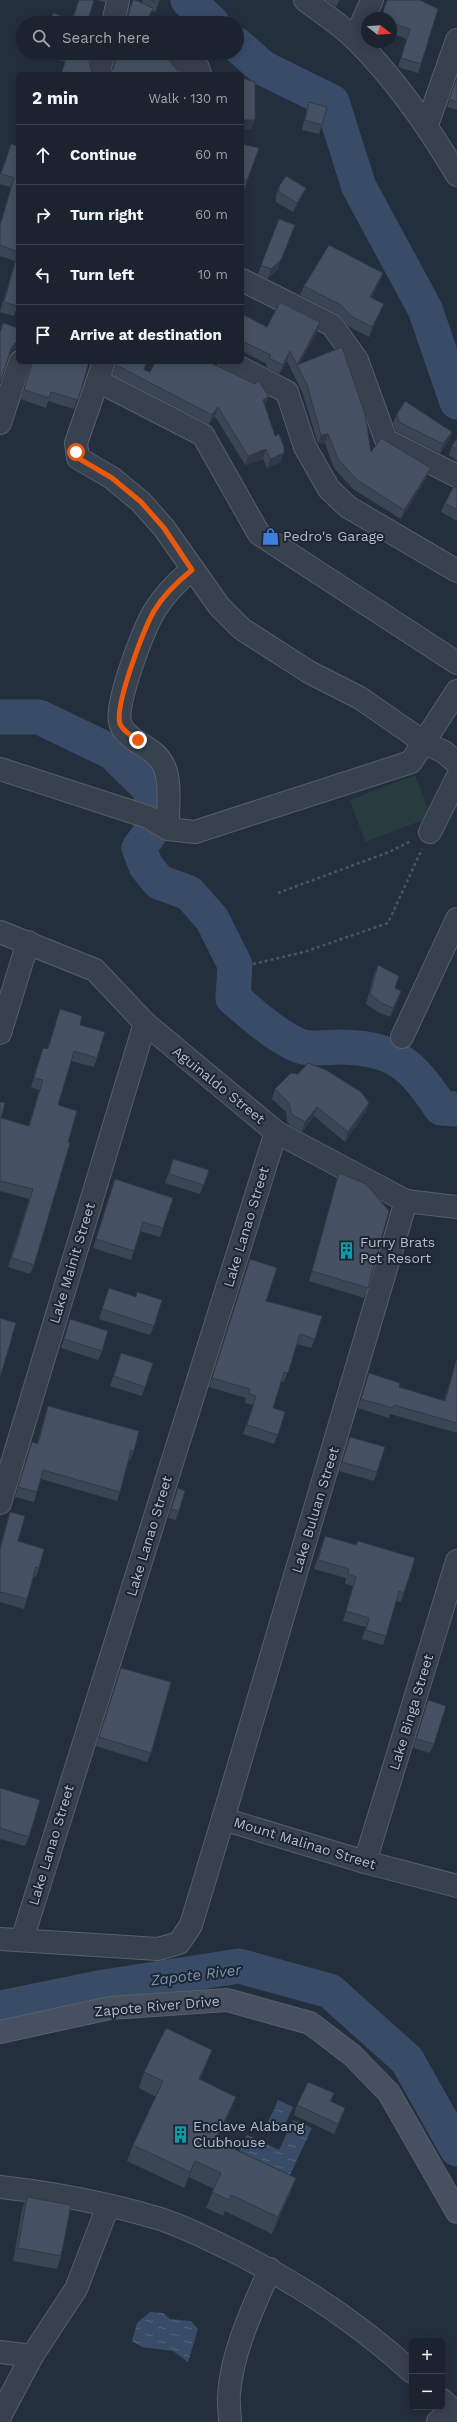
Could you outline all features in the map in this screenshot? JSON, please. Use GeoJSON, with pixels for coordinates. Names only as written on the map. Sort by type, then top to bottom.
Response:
{"type":"FeatureCollection","features":[{"type":"Feature","properties":{"kind":"street"},"geometry":{"type":"LineString","coordinates":[[115,16],[118,0]]}},
{"type":"Feature","properties":{"kind":"street"},"geometry":{"type":"LineString","coordinates":[[305,0],[355,39],[428,125],[457,175]]}},
{"type":"Feature","properties":{"kind":"street"},"geometry":{"type":"LineString","coordinates":[[355,39],[372,0]]}},
{"type":"Feature","properties":{"kind":"street"},"geometry":{"type":"LineString","coordinates":[[428,125],[457,40]]}},
{"type":"Feature","properties":{"kind":"street"},"geometry":{"type":"LineString","coordinates":[[99,72],[102,60]]}},
{"type":"Feature","properties":{"kind":"street"},"geometry":{"type":"LineString","coordinates":[[181,60],[198,68],[199,72]]}},
{"type":"Feature","properties":{"kind":"street"},"geometry":{"type":"LineString","coordinates":[[244,281],[332,325],[357,360],[386,440],[457,476]]}},
{"type":"Feature","properties":{"kind":"street"},"geometry":{"type":"LineString","coordinates":[[0,423],[19,364]]}},
{"type":"Feature","properties":{"kind":"street"},"geometry":{"type":"LineString","coordinates":[[233,364],[287,392],[305,447],[329,489],[348,507],[457,572]]}},
{"type":"Feature","properties":{"kind":"street"},"geometry":{"type":"LineString","coordinates":[[457,663],[259,534],[203,435],[101,371],[76,443],[78,458],[112,478],[141,502],[164,528],[192,570],[219,606],[242,629],[309,672],[360,698],[425,743],[444,752],[457,763]]}},
{"type":"Feature","properties":{"kind":"street"},"geometry":{"type":"LineString","coordinates":[[159,824],[167,775],[161,760],[123,729],[119,715],[122,695],[145,628],[164,596],[192,570]]}},
{"type":"Feature","properties":{"kind":"street"},"geometry":{"type":"LineString","coordinates":[[0,769],[159,824],[189,832],[207,829],[411,762],[425,743],[457,691]]}},
{"type":"Feature","properties":{"kind":"street"},"geometry":{"type":"LineString","coordinates":[[430,832],[457,778]]}},
{"type":"Feature","properties":{"kind":"street"},"geometry":{"type":"LineString","coordinates":[[402,1037],[457,919]]}},
{"type":"Feature","properties":{"kind":"street","name":"Aguinaldo Street"},"geometry":{"type":"LineString","coordinates":[[0,932],[95,970],[144,1023],[276,1132],[406,1201],[457,1207]]}},
{"type":"Feature","properties":{"kind":"street"},"geometry":{"type":"LineString","coordinates":[[0,1033],[28,942]]}},
{"type":"Feature","properties":{"kind":"street","name":"Lake Mainit Street"},"geometry":{"type":"LineString","coordinates":[[0,1503],[144,1023]]}},
{"type":"Feature","properties":{"kind":"street","name":"Lake Lanao Street"},"geometry":{"type":"LineString","coordinates":[[22,1940],[276,1132]]}},
{"type":"Feature","properties":{"kind":"street","name":"Lake Buluan Street"},"geometry":{"type":"LineString","coordinates":[[223,1819],[406,1201]]}},
{"type":"Feature","properties":{"kind":"street","name":"Lake Binga Street"},"geometry":{"type":"LineString","coordinates":[[366,1862],[457,1561]]}},
{"type":"Feature","properties":{"kind":"street","name":"Mount Malinao Street"},"geometry":{"type":"LineString","coordinates":[[0,1938],[158,1949],[179,1943],[190,1925],[223,1819],[366,1862],[457,1886]]}},
{"type":"Feature","properties":{"kind":"street","name":"Zapote River Drive"},"geometry":{"type":"LineString","coordinates":[[0,2032],[110,2008],[227,2000],[310,2023],[352,2054],[389,2093],[457,2212]]}},
{"type":"Feature","properties":{"kind":"street"},"geometry":{"type":"LineString","coordinates":[[0,2187],[47,2192],[108,2206],[158,2218],[194,2232],[270,2269],[353,2322],[409,2369]]}},
{"type":"Feature","properties":{"kind":"street"},"geometry":{"type":"LineString","coordinates":[[0,2416],[32,2356],[76,2289],[108,2206]]}},
{"type":"Feature","properties":{"kind":"street"},"geometry":{"type":"LineString","coordinates":[[230,2422],[228,2395],[233,2367],[248,2318],[270,2269]]}},
{"type":"Feature","properties":{"kind":"street"},"geometry":{"type":"LineString","coordinates":[[0,2352],[32,2356]]}},
{"type":"Feature","properties":{"kind":"path"},"geometry":{"type":"LineString","coordinates":[[278,893],[389,852],[430,832]]}},
{"type":"Feature","properties":{"kind":"path"},"geometry":{"type":"LineString","coordinates":[[253,964],[304,952],[388,923],[430,832]]}},
{"type":"Feature","properties":{"kind":"green space"},"geometry":{"type":"Polygon","coordinates":[[[415,775],[431,817],[365,842],[350,800],[415,775]]]}},
{"type":"Feature","properties":{"kind":"water"},"geometry":{"type":"Polygon","coordinates":[[[278,2100],[293,2107],[283,2129],[268,2122],[278,2100]]]}},
{"type":"Feature","properties":{"kind":"water"},"geometry":{"type":"Polygon","coordinates":[[[293,2120],[312,2128],[290,2175],[239,2152],[247,2135],[279,2150],[293,2120]]]}},
{"type":"Feature","properties":{"kind":"water"},"geometry":{"type":"Polygon","coordinates":[[[150,2312],[163,2313],[170,2319],[191,2321],[198,2329],[188,2362],[173,2351],[142,2347],[132,2341],[137,2323],[150,2312]]]}},
{"type":"Feature","properties":{"kind":"building"},"geometry":{"type":"Polygon","coordinates":[[[79,0],[94,0],[89,16],[73,16],[79,0]]]}},
{"type":"Feature","properties":{"kind":"building"},"geometry":{"type":"Polygon","coordinates":[[[133,0],[153,8],[149,16],[128,16],[133,0]]]}},
{"type":"Feature","properties":{"kind":"building"},"geometry":{"type":"Polygon","coordinates":[[[151,0],[159,0],[158,3],[151,0]]]}},
{"type":"Feature","properties":{"kind":"building"},"geometry":{"type":"Polygon","coordinates":[[[387,0],[420,0],[438,9],[421,64],[401,58],[410,29],[397,25],[397,12],[383,12],[387,0]]]}},
{"type":"Feature","properties":{"kind":"building"},"geometry":{"type":"Polygon","coordinates":[[[53,13],[61,16],[52,16],[53,13]]]}},
{"type":"Feature","properties":{"kind":"building"},"geometry":{"type":"Polygon","coordinates":[[[66,60],[89,60],[92,72],[62,72],[66,60]]]}},
{"type":"Feature","properties":{"kind":"building"},"geometry":{"type":"Polygon","coordinates":[[[116,60],[169,60],[178,71],[109,72],[113,69],[116,60]]]}},
{"type":"Feature","properties":{"kind":"building"},"geometry":{"type":"Polygon","coordinates":[[[457,78],[457,102],[449,99],[457,78]]]}},
{"type":"Feature","properties":{"kind":"building"},"geometry":{"type":"Polygon","coordinates":[[[244,79],[255,82],[255,120],[244,120],[244,79]]]}},
{"type":"Feature","properties":{"kind":"building"},"geometry":{"type":"Polygon","coordinates":[[[309,102],[327,107],[322,125],[305,120],[309,102]]]}},
{"type":"Feature","properties":{"kind":"building"},"geometry":{"type":"Polygon","coordinates":[[[11,144],[16,145],[16,251],[0,245],[0,226],[14,178],[1,174],[11,144]]]}},
{"type":"Feature","properties":{"kind":"building"},"geometry":{"type":"Polygon","coordinates":[[[244,144],[259,148],[247,181],[244,179],[244,144]]]}},
{"type":"Feature","properties":{"kind":"building"},"geometry":{"type":"Polygon","coordinates":[[[286,176],[306,188],[297,203],[279,192],[279,186],[286,176]]]}},
{"type":"Feature","properties":{"kind":"building"},"geometry":{"type":"Polygon","coordinates":[[[279,219],[295,225],[281,260],[271,269],[261,265],[279,219]]]}},
{"type":"Feature","properties":{"kind":"building"},"geometry":{"type":"Polygon","coordinates":[[[329,245],[383,273],[370,297],[384,304],[372,327],[351,316],[341,305],[304,286],[329,245]]]}},
{"type":"Feature","properties":{"kind":"building"},"geometry":{"type":"Polygon","coordinates":[[[16,259],[16,306],[4,302],[16,259]]]}},
{"type":"Feature","properties":{"kind":"building"},"geometry":{"type":"Polygon","coordinates":[[[280,302],[320,322],[297,365],[290,351],[283,365],[269,358],[271,355],[244,342],[244,315],[267,327],[280,302]]]}},
{"type":"Feature","properties":{"kind":"building"},"geometry":{"type":"Polygon","coordinates":[[[3,323],[16,327],[16,343],[11,349],[0,384],[0,333],[3,323]]]}},
{"type":"Feature","properties":{"kind":"building"},"geometry":{"type":"Polygon","coordinates":[[[342,347],[365,414],[371,452],[381,438],[431,468],[404,510],[357,480],[338,459],[328,434],[321,435],[307,385],[297,365],[342,347]]]}},
{"type":"Feature","properties":{"kind":"building"},"geometry":{"type":"Polygon","coordinates":[[[31,364],[88,364],[78,400],[51,392],[49,398],[24,390],[31,364]]]}},
{"type":"Feature","properties":{"kind":"building"},"geometry":{"type":"Polygon","coordinates":[[[146,364],[144,370],[150,372],[154,364],[213,364],[255,384],[258,380],[269,396],[263,400],[275,436],[279,434],[284,447],[284,453],[270,459],[266,449],[248,456],[218,407],[212,415],[116,365],[146,364]]]}},
{"type":"Feature","properties":{"kind":"building"},"geometry":{"type":"Polygon","coordinates":[[[405,401],[452,432],[443,444],[399,422],[397,414],[405,401]]]}},
{"type":"Feature","properties":{"kind":"building"},"geometry":{"type":"Polygon","coordinates":[[[457,438],[457,449],[452,446],[457,438]]]}},
{"type":"Feature","properties":{"kind":"building"},"geometry":{"type":"Polygon","coordinates":[[[454,486],[456,488],[457,487],[457,510],[445,503],[454,486]]]}},
{"type":"Feature","properties":{"kind":"building"},"geometry":{"type":"Polygon","coordinates":[[[378,965],[399,976],[395,988],[401,991],[393,1008],[381,1003],[370,994],[378,965]]]}},
{"type":"Feature","properties":{"kind":"building"},"geometry":{"type":"Polygon","coordinates":[[[60,1009],[82,1016],[80,1025],[105,1032],[97,1058],[74,1051],[58,1105],[77,1111],[68,1142],[70,1143],[34,1265],[12,1258],[33,1189],[0,1181],[0,1102],[5,1103],[1,1118],[29,1126],[43,1080],[34,1078],[43,1048],[48,1049],[60,1009]]]}},
{"type":"Feature","properties":{"kind":"building"},"geometry":{"type":"Polygon","coordinates":[[[308,1063],[326,1070],[361,1092],[369,1103],[348,1132],[317,1107],[305,1122],[294,1116],[291,1113],[289,1103],[275,1089],[291,1073],[298,1074],[308,1063]]]}},
{"type":"Feature","properties":{"kind":"building"},"geometry":{"type":"Polygon","coordinates":[[[173,1159],[209,1170],[204,1185],[169,1174],[173,1159]]]}},
{"type":"Feature","properties":{"kind":"building","name":"Furry Brats Pet Resort"},"geometry":{"type":"Polygon","coordinates":[[[339,1173],[366,1184],[389,1211],[368,1288],[312,1271],[339,1173]]]}},
{"type":"Feature","properties":{"kind":"building"},"geometry":{"type":"Polygon","coordinates":[[[115,1179],[173,1198],[163,1228],[143,1222],[134,1251],[96,1239],[115,1179]]]}},
{"type":"Feature","properties":{"kind":"building"},"geometry":{"type":"Polygon","coordinates":[[[250,1259],[277,1268],[266,1301],[322,1316],[315,1339],[300,1334],[288,1373],[284,1372],[273,1408],[285,1412],[278,1435],[247,1425],[256,1396],[248,1393],[250,1389],[212,1378],[250,1259]]]}},
{"type":"Feature","properties":{"kind":"building"},"geometry":{"type":"Polygon","coordinates":[[[109,1288],[136,1297],[137,1292],[162,1300],[154,1326],[102,1309],[109,1288]]]}},
{"type":"Feature","properties":{"kind":"building"},"geometry":{"type":"Polygon","coordinates":[[[0,1318],[16,1323],[0,1378],[0,1318]]]}},
{"type":"Feature","properties":{"kind":"building"},"geometry":{"type":"Polygon","coordinates":[[[70,1319],[108,1331],[102,1351],[64,1339],[70,1319]]]}},
{"type":"Feature","properties":{"kind":"building"},"geometry":{"type":"Polygon","coordinates":[[[121,1353],[153,1363],[145,1387],[114,1376],[121,1353]]]}},
{"type":"Feature","properties":{"kind":"building"},"geometry":{"type":"Polygon","coordinates":[[[457,1358],[457,1423],[394,1405],[393,1408],[361,1399],[369,1373],[400,1383],[399,1387],[445,1401],[457,1358]]]}},
{"type":"Feature","properties":{"kind":"building"},"geometry":{"type":"Polygon","coordinates":[[[48,1406],[139,1431],[134,1451],[131,1450],[120,1492],[43,1470],[37,1492],[18,1487],[32,1442],[38,1444],[48,1406]]]}},
{"type":"Feature","properties":{"kind":"building"},"geometry":{"type":"Polygon","coordinates":[[[350,1437],[385,1447],[377,1472],[342,1462],[350,1437]]]}},
{"type":"Feature","properties":{"kind":"building"},"geometry":{"type":"Polygon","coordinates":[[[178,1488],[185,1491],[179,1511],[171,1509],[178,1488]]]}},
{"type":"Feature","properties":{"kind":"building"},"geometry":{"type":"Polygon","coordinates":[[[10,1512],[25,1516],[18,1541],[44,1549],[39,1568],[36,1567],[27,1599],[1,1592],[0,1595],[0,1550],[10,1512]]]}},
{"type":"Feature","properties":{"kind":"building"},"geometry":{"type":"Polygon","coordinates":[[[325,1536],[356,1545],[358,1541],[415,1558],[404,1593],[399,1591],[386,1636],[366,1630],[369,1618],[346,1611],[356,1577],[348,1574],[349,1569],[318,1560],[325,1536]]]}},
{"type":"Feature","properties":{"kind":"building"},"geometry":{"type":"Polygon","coordinates":[[[121,1668],[171,1682],[151,1753],[99,1737],[121,1668]]]}},
{"type":"Feature","properties":{"kind":"building"},"geometry":{"type":"Polygon","coordinates":[[[428,1700],[446,1706],[434,1744],[416,1739],[428,1700]]]}},
{"type":"Feature","properties":{"kind":"building"},"geometry":{"type":"Polygon","coordinates":[[[0,1788],[40,1800],[29,1837],[0,1828],[0,1788]]]}},
{"type":"Feature","properties":{"kind":"building","name":"Enclave Alabang Clubhouse"},"geometry":{"type":"Polygon","coordinates":[[[166,2028],[212,2050],[199,2079],[236,2097],[215,2140],[296,2178],[278,2217],[231,2195],[229,2200],[212,2192],[221,2173],[195,2161],[190,2172],[133,2145],[163,2081],[144,2072],[166,2028]]]}},
{"type":"Feature","properties":{"kind":"building"},"geometry":{"type":"Polygon","coordinates":[[[308,2082],[334,2093],[330,2101],[345,2108],[338,2124],[297,2105],[308,2082]]]}},
{"type":"Feature","properties":{"kind":"building"},"geometry":{"type":"Polygon","coordinates":[[[27,2197],[71,2205],[61,2256],[18,2248],[27,2197]]]}},
{"type":"Feature","properties":{"kind":"waterway"},"geometry":{"type":"LineString","coordinates":[[188,0],[205,16]]}},
{"type":"Feature","properties":{"kind":"waterway"},"geometry":{"type":"LineString","coordinates":[[244,51],[263,68],[332,102],[359,187],[425,309],[457,402]]}},
{"type":"Feature","properties":{"kind":"waterway"},"geometry":{"type":"LineString","coordinates":[[0,717],[39,717],[112,752],[150,789],[155,826],[139,848],[146,866],[159,882],[189,893],[212,919],[235,965],[233,998],[256,1018],[282,1037],[300,1046],[315,1048],[359,1048],[389,1055],[400,1061],[411,1070],[441,1108],[457,1109]]}},
{"type":"Feature","properties":{"kind":"waterway","name":"Zapote River"},"geometry":{"type":"LineString","coordinates":[[0,2008],[104,1987],[239,1966],[330,1991],[407,2060],[457,2149]]}},
{"type":"Feature","properties":{"kind":"place","name":"Pedro's Garage"},"geometry":{"type":"Point","coordinates":[270,536]}},
{"type":"Feature","properties":{"kind":"place","name":"Furry Brats Pet Resort"},"geometry":{"type":"Point","coordinates":[347,1250]}},
{"type":"Feature","properties":{"kind":"place","name":"Enclave Alabang Clubhouse"},"geometry":{"type":"Point","coordinates":[180,2134]}},
{"type":"Feature","properties":{"kind":"route"},"geometry":{"type":"LineString","coordinates":[[76,452],[78,458],[112,478],[141,502],[164,528],[192,570],[176,582],[155,610],[145,628],[122,695],[119,715],[120,722],[123,729],[138,740]]}}]}
